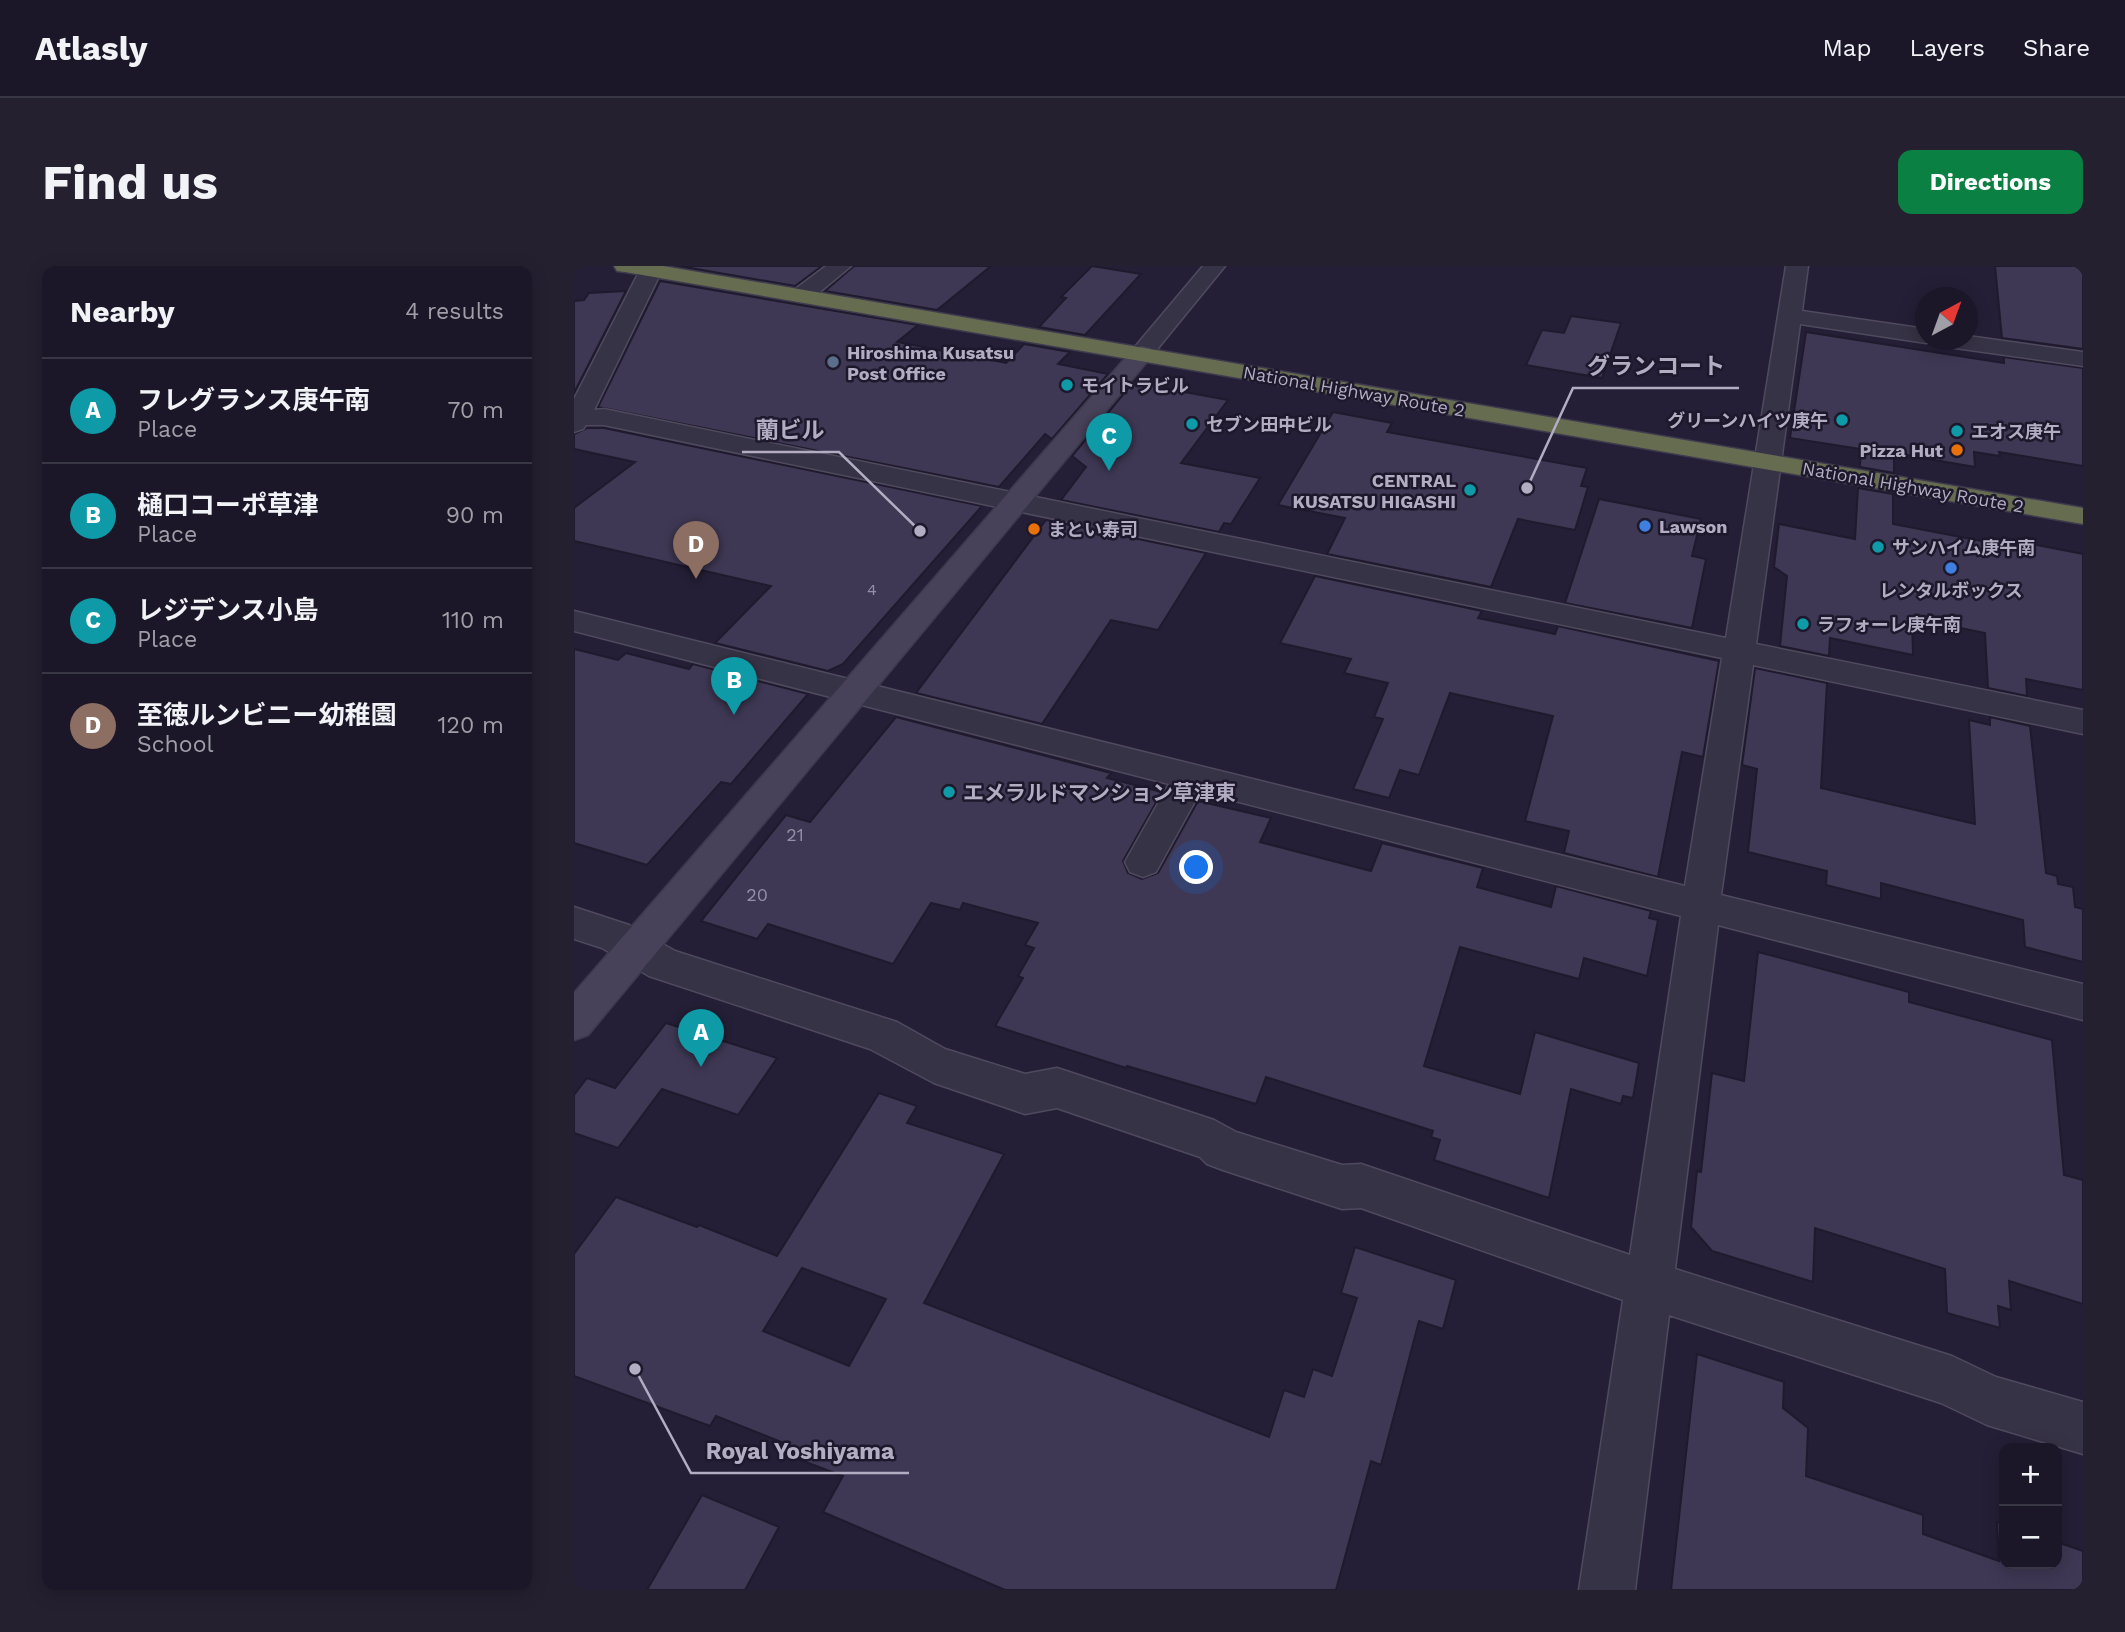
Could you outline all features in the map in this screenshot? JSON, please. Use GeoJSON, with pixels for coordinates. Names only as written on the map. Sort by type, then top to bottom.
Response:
{"type":"FeatureCollection","features":[{"type":"Feature","properties":{"kind":"highway","name":"National Highway Route 2"},"geometry":{"type":"LineString","coordinates":[[625,266],[652,268],[2083,516]]}},
{"type":"Feature","properties":{"kind":"street"},"geometry":{"type":"LineString","coordinates":[[802,295],[840,266]]}},
{"type":"Feature","properties":{"kind":"street"},"geometry":{"type":"LineString","coordinates":[[574,1022],[1214,266]]}},
{"type":"Feature","properties":{"kind":"street"},"geometry":{"type":"LineString","coordinates":[[575,421],[652,268]]}},
{"type":"Feature","properties":{"kind":"street"},"geometry":{"type":"LineString","coordinates":[[1606,1590],[1701,906],[1791,316],[1790,268]]}},
{"type":"Feature","properties":{"kind":"street"},"geometry":{"type":"LineString","coordinates":[[1791,316],[1915,334]]}},
{"type":"Feature","properties":{"kind":"street"},"geometry":{"type":"LineString","coordinates":[[1978,344],[2083,359]]}},
{"type":"Feature","properties":{"kind":"street"},"geometry":{"type":"LineString","coordinates":[[575,421],[604,417],[2083,722]]}},
{"type":"Feature","properties":{"kind":"street"},"geometry":{"type":"LineString","coordinates":[[574,621],[2083,1002]]}},
{"type":"Feature","properties":{"kind":"street"},"geometry":{"type":"LineString","coordinates":[[1143,862],[1191,776]]}},
{"type":"Feature","properties":{"kind":"street"},"geometry":{"type":"LineString","coordinates":[[574,923],[615,936],[663,964],[882,1035],[947,1069],[1025,1094],[1057,1088],[1214,1141],[1223,1149],[1342,1187],[1361,1186],[1649,1285],[1952,1381],[1987,1400],[2083,1428]]}},
{"type":"Feature","properties":{"kind":"building"},"geometry":{"type":"Polygon","coordinates":[[[679,266],[822,266],[795,286],[679,266]]]}},
{"type":"Feature","properties":{"kind":"building"},"geometry":{"type":"Polygon","coordinates":[[[854,266],[991,266],[937,310],[825,291],[854,266]]]}},
{"type":"Feature","properties":{"kind":"building"},"geometry":{"type":"Polygon","coordinates":[[[1092,266],[1141,274],[1085,335],[1039,327],[1066,298],[1061,297],[1092,266]]]}},
{"type":"Feature","properties":{"kind":"building"},"geometry":{"type":"Polygon","coordinates":[[[1995,266],[2083,266],[2083,349],[2002,338],[1995,266]]]}},
{"type":"Feature","properties":{"kind":"building"},"geometry":{"type":"Polygon","coordinates":[[[660,281],[918,325],[897,342],[1006,363],[1024,344],[1070,352],[1058,364],[1108,374],[1052,439],[1045,434],[999,487],[598,407],[660,281]]]}},
{"type":"Feature","properties":{"kind":"building"},"geometry":{"type":"Polygon","coordinates":[[[626,291],[574,393],[574,301],[584,300],[589,293],[626,291]]]}},
{"type":"Feature","properties":{"kind":"building"},"geometry":{"type":"Polygon","coordinates":[[[1571,316],[1621,323],[1602,378],[1526,365],[1542,330],[1564,333],[1571,316]]]}},
{"type":"Feature","properties":{"kind":"building"},"geometry":{"type":"Polygon","coordinates":[[[1806,332],[2004,363],[2004,357],[2083,368],[2083,466],[1999,452],[2000,456],[1974,452],[1975,467],[1894,453],[1894,473],[1860,467],[1861,449],[1790,438],[1806,332]]]}},
{"type":"Feature","properties":{"kind":"building"},"geometry":{"type":"Polygon","coordinates":[[[1136,379],[1166,384],[1163,388],[1228,400],[1181,463],[1260,478],[1231,524],[1224,523],[1219,532],[1061,500],[1086,467],[1072,456],[1136,379]]]}},
{"type":"Feature","properties":{"kind":"building"},"geometry":{"type":"Polygon","coordinates":[[[1333,412],[1392,423],[1387,432],[1587,468],[1581,486],[1588,487],[1575,530],[1518,519],[1491,587],[1327,554],[1345,518],[1278,505],[1333,412]]]}},
{"type":"Feature","properties":{"kind":"building"},"geometry":{"type":"Polygon","coordinates":[[[587,428],[604,428],[982,506],[843,664],[828,671],[715,643],[771,586],[574,541],[574,508],[635,462],[574,449],[574,434],[587,428]]]}},
{"type":"Feature","properties":{"kind":"building"},"geometry":{"type":"Polygon","coordinates":[[[1858,488],[1893,494],[1893,524],[2028,550],[2027,543],[2083,554],[2083,690],[2026,679],[2027,696],[1988,688],[1985,633],[1912,618],[1913,655],[1830,638],[1829,656],[1780,646],[1787,576],[1774,567],[1779,524],[1855,539],[1858,488]]]}},
{"type":"Feature","properties":{"kind":"building"},"geometry":{"type":"Polygon","coordinates":[[[1599,499],[1701,519],[1692,556],[1706,559],[1692,628],[1565,603],[1599,499]]]}},
{"type":"Feature","properties":{"kind":"building"},"geometry":{"type":"Polygon","coordinates":[[[1046,520],[1206,553],[1158,630],[1111,620],[1042,724],[916,693],[1046,520]]]}},
{"type":"Feature","properties":{"kind":"building"},"geometry":{"type":"Polygon","coordinates":[[[1315,576],[1482,611],[1478,618],[1555,634],[1558,626],[1719,661],[1703,757],[1682,752],[1658,877],[1564,853],[1569,831],[1525,821],[1553,716],[1450,693],[1419,775],[1400,770],[1389,798],[1353,789],[1383,719],[1374,717],[1388,683],[1344,673],[1351,659],[1280,643],[1315,576]]]}},
{"type":"Feature","properties":{"kind":"building"},"geometry":{"type":"Polygon","coordinates":[[[574,649],[618,660],[626,653],[689,669],[693,664],[808,694],[731,784],[721,782],[647,865],[574,843],[574,649]]]}},
{"type":"Feature","properties":{"kind":"building"},"geometry":{"type":"Polygon","coordinates":[[[1755,668],[1827,683],[1821,788],[1975,824],[1969,720],[1990,725],[1990,717],[2030,726],[2046,873],[2057,876],[2058,884],[2073,887],[2075,907],[2083,909],[2083,962],[2025,947],[2023,920],[1881,883],[1881,899],[1826,885],[1827,871],[1748,852],[1757,769],[1742,765],[1755,668]]]}},
{"type":"Feature","properties":{"kind":"building"},"geometry":{"type":"Polygon","coordinates":[[[896,717],[1111,773],[1107,778],[1162,792],[1123,861],[1128,873],[1142,879],[1158,873],[1198,801],[1271,818],[1260,842],[1371,871],[1382,843],[1483,868],[1477,887],[1551,907],[1556,886],[1651,911],[1649,918],[1658,920],[1647,976],[1584,958],[1579,979],[1460,947],[1424,1066],[1520,1094],[1535,1032],[1639,1063],[1633,1098],[1623,1096],[1621,1104],[1571,1089],[1549,1198],[1434,1160],[1440,1140],[1431,1137],[1433,1131],[1266,1077],[1256,1104],[1127,1066],[1126,1068],[995,1026],[1023,978],[1018,976],[1034,948],[1025,945],[1038,923],[963,903],[960,910],[931,903],[893,964],[768,924],[757,939],[701,921],[786,815],[810,822],[896,717]]]}},
{"type":"Feature","properties":{"kind":"building"},"geometry":{"type":"Polygon","coordinates":[[[1758,952],[1909,992],[1909,1002],[2052,1040],[2064,1175],[2083,1180],[2083,1304],[2009,1281],[2011,1310],[1998,1306],[2000,1328],[1947,1313],[1945,1269],[1815,1228],[1813,1282],[1712,1251],[1691,1227],[1697,1171],[1701,1172],[1712,1073],[1744,1081],[1758,952]]]}},
{"type":"Feature","properties":{"kind":"building"},"geometry":{"type":"Polygon","coordinates":[[[666,1023],[777,1058],[738,1115],[662,1089],[618,1148],[574,1133],[574,1095],[587,1078],[615,1088],[666,1023]]]}},
{"type":"Feature","properties":{"kind":"building"},"geometry":{"type":"Polygon","coordinates":[[[879,1093],[917,1106],[907,1123],[1004,1154],[924,1303],[1269,1437],[1284,1390],[1304,1397],[1313,1369],[1332,1376],[1357,1298],[1341,1293],[1355,1247],[1456,1280],[1443,1329],[1419,1321],[1381,1465],[1371,1461],[1336,1590],[1005,1590],[823,1512],[843,1476],[779,1452],[784,1443],[716,1416],[710,1426],[574,1376],[574,1254],[616,1197],[697,1227],[699,1225],[777,1256],[879,1093]],[[802,1268],[763,1331],[849,1366],[886,1299],[802,1268]]]}},
{"type":"Feature","properties":{"kind":"building"},"geometry":{"type":"Polygon","coordinates":[[[1697,1354],[1784,1382],[1783,1408],[1808,1428],[1806,1476],[1923,1515],[1923,1534],[1999,1561],[1999,1569],[2062,1569],[2062,1544],[2083,1551],[2083,1590],[1671,1590],[1697,1354]]]}},
{"type":"Feature","properties":{"kind":"building"},"geometry":{"type":"Polygon","coordinates":[[[702,1495],[779,1527],[745,1590],[647,1590],[702,1495]]]}},
{"type":"Feature","properties":{"kind":"building"},"geometry":{"type":"Polygon","coordinates":[[[1997,1522],[1999,1523],[1999,1561],[1997,1522]]]}},
{"type":"Feature","properties":{"kind":"place","name":"Hiroshima Kusatsu Post Office"},"geometry":{"type":"Point","coordinates":[833,362]}},
{"type":"Feature","properties":{"kind":"place","name":"モイトラビル"},"geometry":{"type":"Point","coordinates":[1067,385]}},
{"type":"Feature","properties":{"kind":"place","name":"グリーンハイツ庚午"},"geometry":{"type":"Point","coordinates":[1842,420]}},
{"type":"Feature","properties":{"kind":"place","name":"セブン田中ビル"},"geometry":{"type":"Point","coordinates":[1192,424]}},
{"type":"Feature","properties":{"kind":"place","name":"エオス庚午"},"geometry":{"type":"Point","coordinates":[1957,431]}},
{"type":"Feature","properties":{"kind":"place","name":"Pizza Hut"},"geometry":{"type":"Point","coordinates":[1957,450]}},
{"type":"Feature","properties":{"kind":"place","name":"レジデンス小島"},"geometry":{"type":"Point","coordinates":[1109,471]}},
{"type":"Feature","properties":{"kind":"place","name":"グランコート"},"geometry":{"type":"Point","coordinates":[1527,488]}},
{"type":"Feature","properties":{"kind":"place","name":"CENTRAL KUSATSU HIGASHI"},"geometry":{"type":"Point","coordinates":[1470,490]}},
{"type":"Feature","properties":{"kind":"place","name":"Lawson"},"geometry":{"type":"Point","coordinates":[1645,526]}},
{"type":"Feature","properties":{"kind":"place","name":"まとい寿司"},"geometry":{"type":"Point","coordinates":[1034,529]}},
{"type":"Feature","properties":{"kind":"place","name":"蘭ビル"},"geometry":{"type":"Point","coordinates":[920,531]}},
{"type":"Feature","properties":{"kind":"place","name":"サンハイム庚午南"},"geometry":{"type":"Point","coordinates":[1878,547]}},
{"type":"Feature","properties":{"kind":"place","name":"レンタルボックス"},"geometry":{"type":"Point","coordinates":[1951,568]}},
{"type":"Feature","properties":{"kind":"place","name":"至徳ルンビニー幼稚園"},"geometry":{"type":"Point","coordinates":[696,579]}},
{"type":"Feature","properties":{"kind":"place","name":"ラフォーレ庚午南"},"geometry":{"type":"Point","coordinates":[1803,624]}},
{"type":"Feature","properties":{"kind":"place","name":"樋口コーポ草津"},"geometry":{"type":"Point","coordinates":[734,715]}},
{"type":"Feature","properties":{"kind":"place","name":"エメラルドマンション草津東"},"geometry":{"type":"Point","coordinates":[949,792]}},
{"type":"Feature","properties":{"kind":"place","name":"フレグランス庚午南"},"geometry":{"type":"Point","coordinates":[701,1067]}},
{"type":"Feature","properties":{"kind":"place","name":"Royal Yoshiyama"},"geometry":{"type":"Point","coordinates":[635,1369]}}]}
